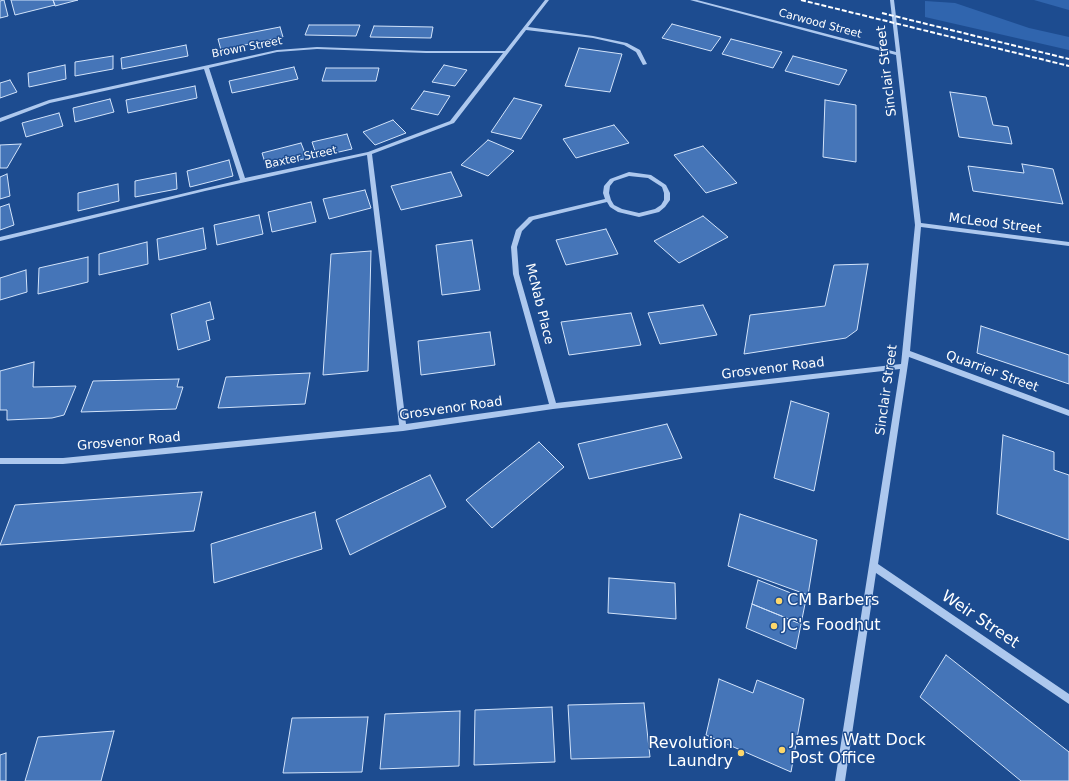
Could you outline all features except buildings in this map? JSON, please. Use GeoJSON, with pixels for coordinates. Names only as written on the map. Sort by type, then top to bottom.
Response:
{"type":"FeatureCollection","features":[{"type":"Feature","properties":{"kind":"street","name":"Baxter Street"},"geometry":{"type":"LineString","coordinates":[[0,238],[369,153],[452,122],[547,0]]}},
{"type":"Feature","properties":{"kind":"street","name":"Carwood Street"},"geometry":{"type":"LineString","coordinates":[[692,0],[898,54]]}},
{"type":"Feature","properties":{"kind":"street","name":"Sinclair Street"},"geometry":{"type":"LineString","coordinates":[[840,781],[906,353],[918,225],[892,0]]}},
{"type":"Feature","properties":{"kind":"street"},"geometry":{"type":"LineString","coordinates":[[525,28],[593,37],[625,44],[638,51],[645,64]]}},
{"type":"Feature","properties":{"kind":"street","name":"Brown Street"},"geometry":{"type":"LineString","coordinates":[[0,120],[49,102],[277,51],[317,48],[426,52],[506,52]]}},
{"type":"Feature","properties":{"kind":"street"},"geometry":{"type":"LineString","coordinates":[[206,67],[244,181]]}},
{"type":"Feature","properties":{"kind":"street"},"geometry":{"type":"LineString","coordinates":[[369,153],[403,428]]}},
{"type":"Feature","properties":{"kind":"street"},"geometry":{"type":"LineString","coordinates":[[629,174],[649,176],[664,186],[667,193],[667,200],[657,211],[639,215],[620,211],[612,206],[608,200],[606,193],[607,186],[612,180],[629,174]]}},
{"type":"Feature","properties":{"kind":"street","name":"McNab Place"},"geometry":{"type":"LineString","coordinates":[[553,406],[516,274],[514,247],[519,230],[532,218],[608,200]]}},
{"type":"Feature","properties":{"kind":"street","name":"McLeod Street"},"geometry":{"type":"LineString","coordinates":[[918,225],[1069,244]]}},
{"type":"Feature","properties":{"kind":"street","name":"Quarrier Street"},"geometry":{"type":"LineString","coordinates":[[906,353],[1069,413]]}},
{"type":"Feature","properties":{"kind":"street","name":"Grosvenor Road"},"geometry":{"type":"LineString","coordinates":[[0,461],[63,461],[403,428],[553,406],[904,366]]}},
{"type":"Feature","properties":{"kind":"street","name":"Weir Street"},"geometry":{"type":"LineString","coordinates":[[873,566],[1069,698]]}},
{"type":"Feature","properties":{"kind":"shaded area"},"geometry":{"type":"Polygon","coordinates":[[[1034,0],[1069,0],[1069,10],[1034,0]]]}},
{"type":"Feature","properties":{"kind":"shaded area"},"geometry":{"type":"Polygon","coordinates":[[[925,1],[955,3],[1029,28],[1069,37],[1069,50],[925,17],[925,1]]]}},
{"type":"Feature","properties":{"kind":"railway"},"geometry":{"type":"LineString","coordinates":[[801,0],[1069,66]]}},
{"type":"Feature","properties":{"kind":"railway"},"geometry":{"type":"LineString","coordinates":[[882,13],[1069,59]]}},
{"type":"Feature","properties":{"kind":"place","name":"CM Barbers"},"geometry":{"type":"Point","coordinates":[779,601]}},
{"type":"Feature","properties":{"kind":"place","name":"JC's Foodhut"},"geometry":{"type":"Point","coordinates":[774,626]}},
{"type":"Feature","properties":{"kind":"place","name":"James Watt Dock Post Office"},"geometry":{"type":"Point","coordinates":[782,750]}},
{"type":"Feature","properties":{"kind":"place","name":"Revolution Laundry"},"geometry":{"type":"Point","coordinates":[741,753]}}]}
